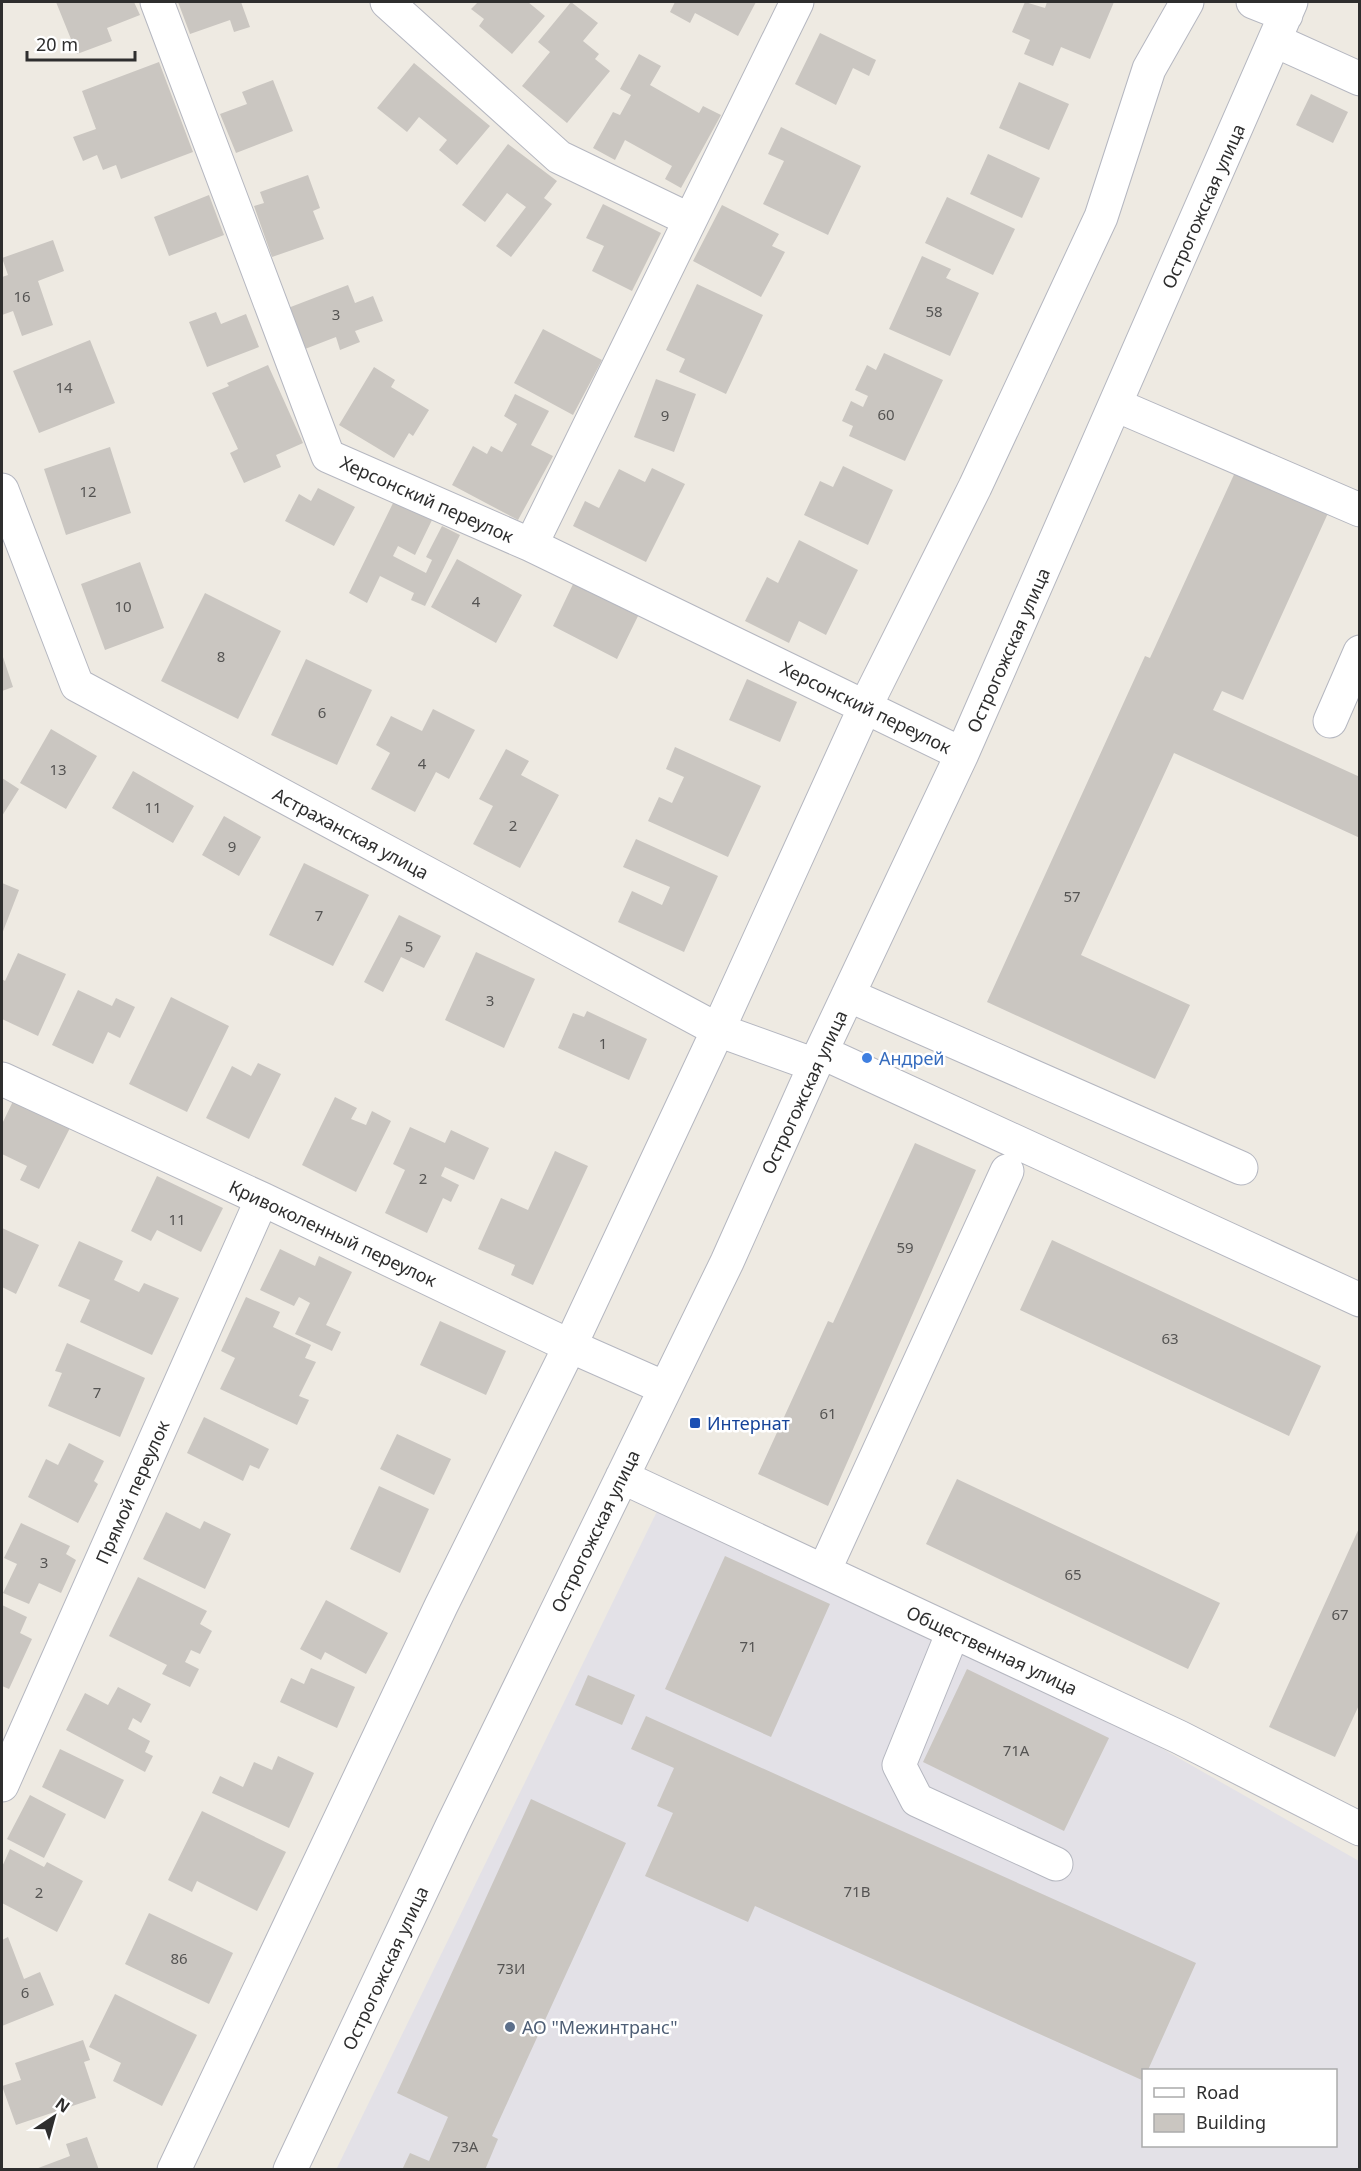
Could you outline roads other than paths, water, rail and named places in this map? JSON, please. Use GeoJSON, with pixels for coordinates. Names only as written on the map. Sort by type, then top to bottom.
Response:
{"type":"FeatureCollection","features":[{"type":"Feature","properties":{"kind":"street","name":"Херсонский переулок"},"geometry":{"type":"LineString","coordinates":[[157,2],[328,456],[531,545],[962,754]]}},
{"type":"Feature","properties":{"kind":"street"},"geometry":{"type":"LineString","coordinates":[[387,2],[560,157],[688,219]]}},
{"type":"Feature","properties":{"kind":"street"},"geometry":{"type":"LineString","coordinates":[[531,545],[688,219],[797,2]]}},
{"type":"Feature","properties":{"kind":"street"},"geometry":{"type":"LineString","coordinates":[[174,2169],[441,1606],[570,1346],[718,1030],[865,707],[975,487],[1101,217],[1149,69],[1187,2]]}},
{"type":"Feature","properties":{"kind":"street"},"geometry":{"type":"LineString","coordinates":[[1253,2],[1284,19],[1359,79]]}},
{"type":"Feature","properties":{"kind":"street","name":"Острогожская улица"},"geometry":{"type":"LineString","coordinates":[[290,2169],[452,1826],[727,1262],[818,1058],[962,754],[1284,19]]}},
{"type":"Feature","properties":{"kind":"street"},"geometry":{"type":"LineString","coordinates":[[1116,405],[1359,510]]}},
{"type":"Feature","properties":{"kind":"street","name":"Астраханская улица"},"geometry":{"type":"LineString","coordinates":[[2,490],[77,685],[718,1030],[818,1058],[1359,1300]]}},
{"type":"Feature","properties":{"kind":"street"},"geometry":{"type":"LineString","coordinates":[[1330,721],[1359,652]]}},
{"type":"Feature","properties":{"kind":"street"},"geometry":{"type":"LineString","coordinates":[[848,995],[1241,1168]]}},
{"type":"Feature","properties":{"kind":"street","name":"Кривоколенный переулок"},"geometry":{"type":"LineString","coordinates":[[2,1079],[262,1198],[570,1346],[665,1388]]}},
{"type":"Feature","properties":{"kind":"street"},"geometry":{"type":"LineString","coordinates":[[824,1571],[1007,1171]]}},
{"type":"Feature","properties":{"kind":"street","name":"Прямой переулок"},"geometry":{"type":"LineString","coordinates":[[2,1785],[262,1198]]}},
{"type":"Feature","properties":{"kind":"street","name":"Общественная улица"},"geometry":{"type":"LineString","coordinates":[[622,1477],[1179,1737],[1359,1829]]}},
{"type":"Feature","properties":{"kind":"street"},"geometry":{"type":"LineString","coordinates":[[954,1632],[899,1765],[917,1800],[1056,1864]]}},
{"type":"Feature","properties":{"kind":"place","name":"Андрей"},"geometry":{"type":"Point","coordinates":[867,1058]}},
{"type":"Feature","properties":{"kind":"place","name":"Интернат"},"geometry":{"type":"Point","coordinates":[695,1423]}},
{"type":"Feature","properties":{"kind":"place","name":"АО \"Межинтранс\""},"geometry":{"type":"Point","coordinates":[510,2027]}}]}
